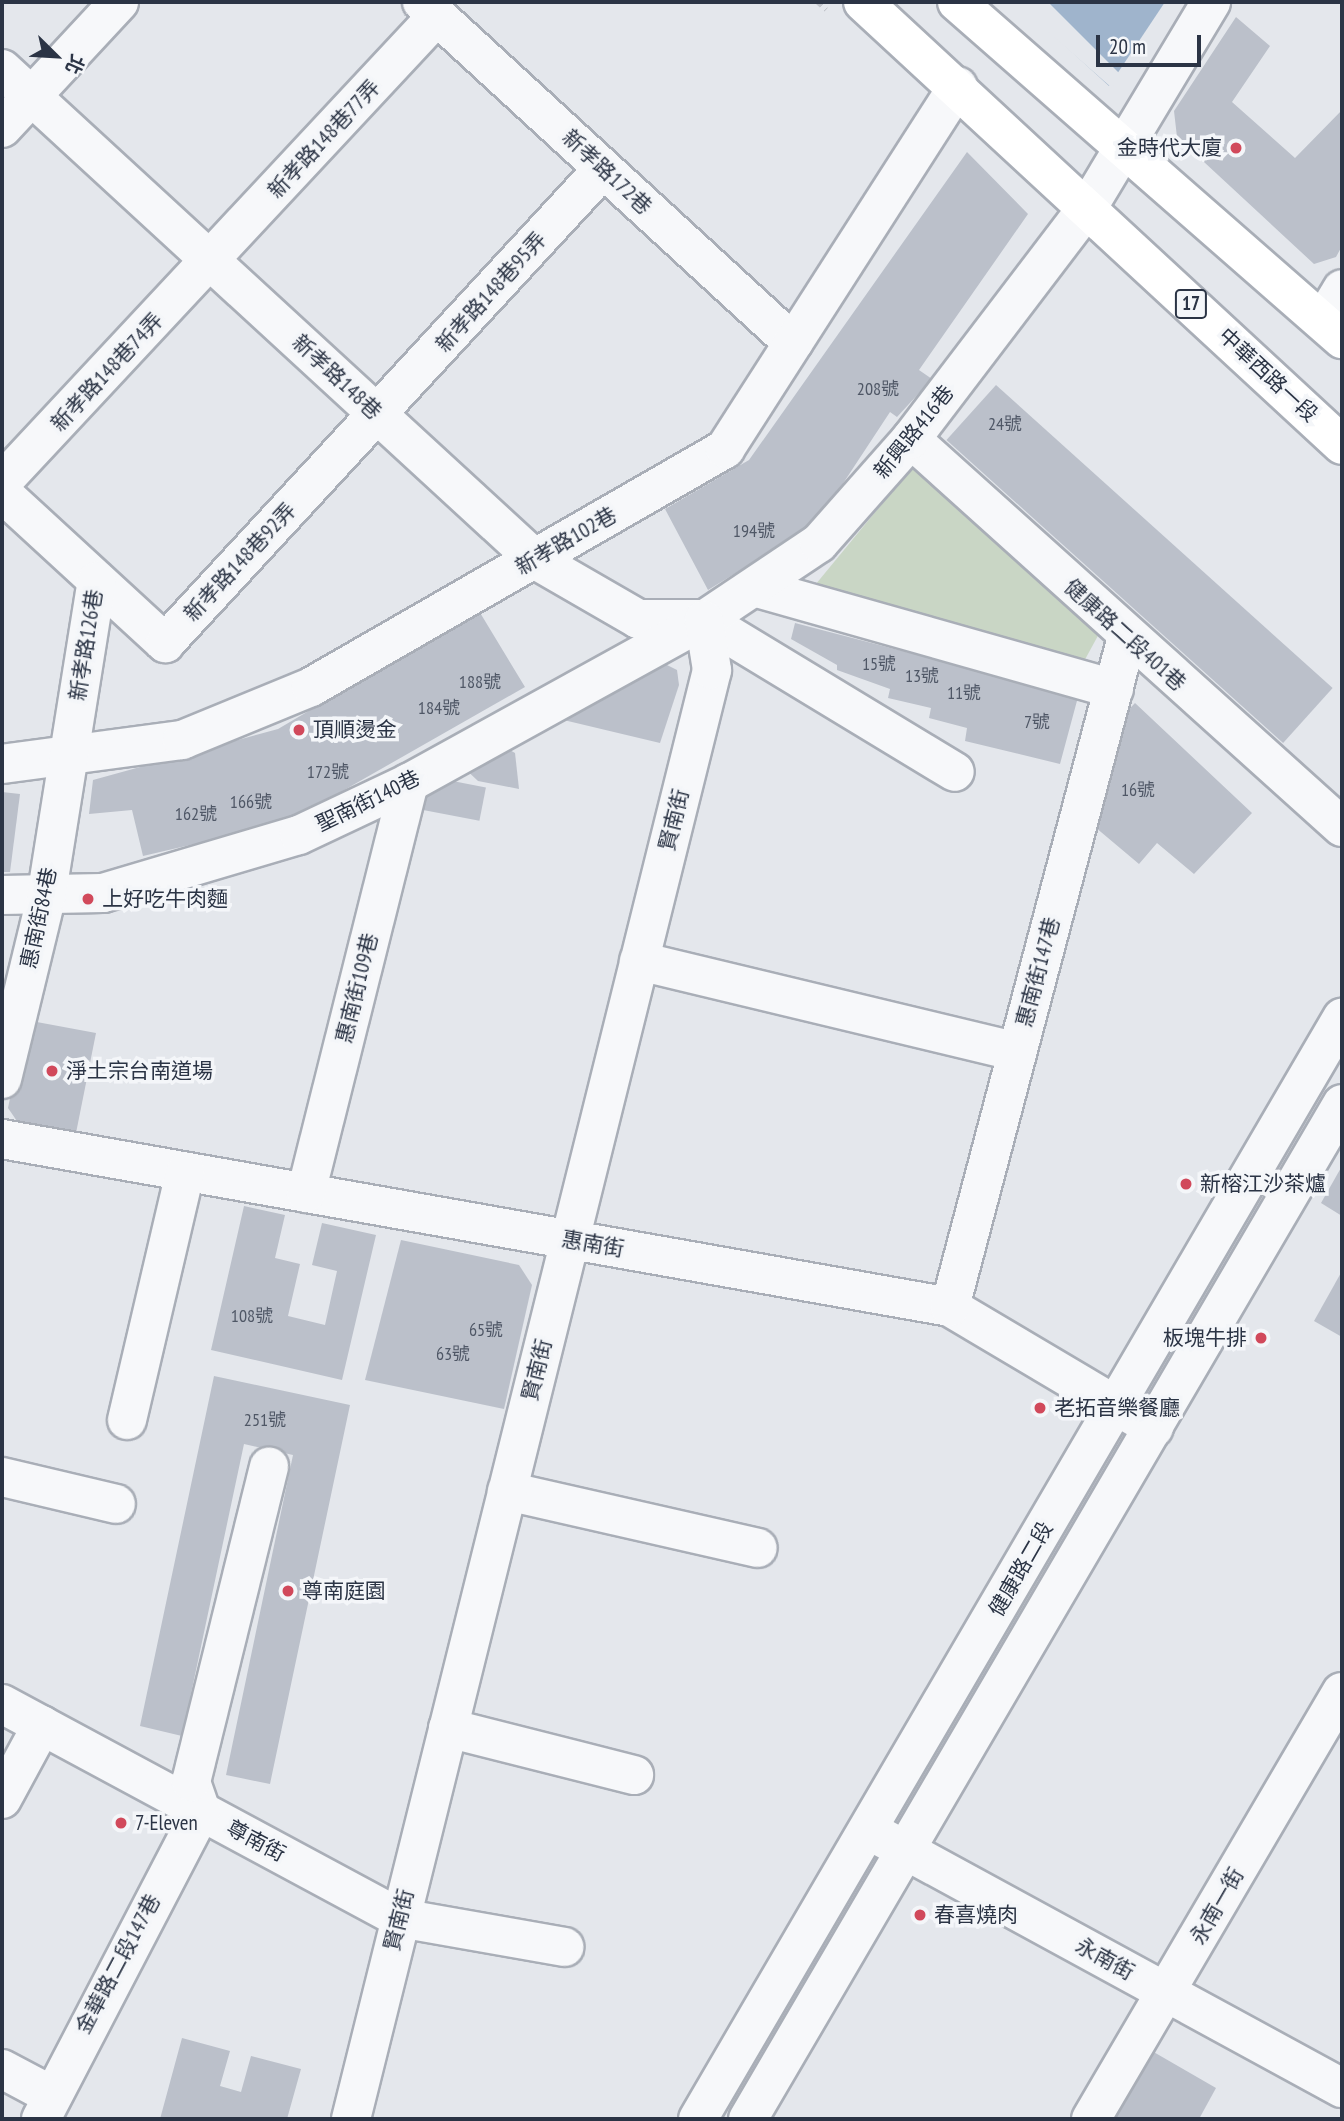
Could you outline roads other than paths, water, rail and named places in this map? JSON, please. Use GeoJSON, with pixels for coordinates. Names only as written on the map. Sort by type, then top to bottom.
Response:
{"type":"FeatureCollection","features":[{"type":"Feature","properties":{"kind":"main road","name":"17"},"geometry":{"type":"LineString","coordinates":[[863,2],[955,97]]}},
{"type":"Feature","properties":{"kind":"main road"},"geometry":{"type":"LineString","coordinates":[[957,2],[1092,115],[1333,330]]}},
{"type":"Feature","properties":{"kind":"main road","name":"中華西路一段"},"geometry":{"type":"LineString","coordinates":[[955,97],[1040,162],[1342,445]]}},
{"type":"Feature","properties":{"kind":"street"},"geometry":{"type":"LineString","coordinates":[[2,128],[119,2]]}},
{"type":"Feature","properties":{"kind":"street","name":"新興路416巷"},"geometry":{"type":"LineString","coordinates":[[704,620],[757,588],[819,543],[911,439],[1088,207],[1211,2]]}},
{"type":"Feature","properties":{"kind":"street","name":"新孝路172巷"},"geometry":{"type":"LineString","coordinates":[[430,9],[793,343]]}},
{"type":"Feature","properties":{"kind":"street","name":"新孝路148巷77弄"},"geometry":{"type":"LineString","coordinates":[[211,261],[430,9]]}},
{"type":"Feature","properties":{"kind":"street","name":"新孝路148巷"},"geometry":{"type":"LineString","coordinates":[[2,69],[536,559],[638,619],[704,620]]}},
{"type":"Feature","properties":{"kind":"street","name":"新孝路102巷"},"geometry":{"type":"LineString","coordinates":[[2,764],[182,740],[311,687],[725,449],[955,97]]}},
{"type":"Feature","properties":{"kind":"street","name":"新孝路148巷95弄"},"geometry":{"type":"LineString","coordinates":[[378,415],[603,169]]}},
{"type":"Feature","properties":{"kind":"street","name":"新孝路148巷74弄"},"geometry":{"type":"LineString","coordinates":[[2,482],[211,261]]}},
{"type":"Feature","properties":{"kind":"street"},"geometry":{"type":"LineString","coordinates":[[1333,330],[1342,289]]}},
{"type":"Feature","properties":{"kind":"street","name":"新孝路148巷92弄"},"geometry":{"type":"LineString","coordinates":[[97,581],[165,643],[378,415]]}},
{"type":"Feature","properties":{"kind":"street","name":"健康路二段401巷"},"geometry":{"type":"LineString","coordinates":[[911,439],[1127,637],[1342,827]]}},
{"type":"Feature","properties":{"kind":"street","name":"新孝路126巷"},"geometry":{"type":"LineString","coordinates":[[2,493],[97,581],[69,755]]}},
{"type":"Feature","properties":{"kind":"street"},"geometry":{"type":"LineString","coordinates":[[757,588],[1114,688]]}},
{"type":"Feature","properties":{"kind":"street"},"geometry":{"type":"LineString","coordinates":[[704,620],[955,772]]}},
{"type":"Feature","properties":{"kind":"street","name":"聖南街140巷"},"geometry":{"type":"LineString","coordinates":[[2,894],[46,898],[182,874],[299,835],[409,783],[704,620]]}},
{"type":"Feature","properties":{"kind":"street","name":"賢南街"},"geometry":{"type":"LineString","coordinates":[[351,2119],[712,670],[704,620]]}},
{"type":"Feature","properties":{"kind":"street","name":"惠南街147巷"},"geometry":{"type":"LineString","coordinates":[[950,1307],[1127,637]]}},
{"type":"Feature","properties":{"kind":"street","name":"惠南街84巷"},"geometry":{"type":"LineString","coordinates":[[2,1079],[46,898],[69,755]]}},
{"type":"Feature","properties":{"kind":"street","name":"惠南街109巷"},"geometry":{"type":"LineString","coordinates":[[306,1194],[409,783]]}},
{"type":"Feature","properties":{"kind":"street"},"geometry":{"type":"LineString","coordinates":[[639,961],[1017,1052]]}},
{"type":"Feature","properties":{"kind":"street","name":"健康路二段"},"geometry":{"type":"LineString","coordinates":[[698,2119],[1342,1018]]}},
{"type":"Feature","properties":{"kind":"street","name":"健康路二段"},"geometry":{"type":"LineString","coordinates":[[748,2119],[1342,1104]]}},
{"type":"Feature","properties":{"kind":"street","name":"惠南街"},"geometry":{"type":"LineString","coordinates":[[2,1139],[950,1307],[1154,1428]]}},
{"type":"Feature","properties":{"kind":"street"},"geometry":{"type":"LineString","coordinates":[[127,1420],[185,1172]]}},
{"type":"Feature","properties":{"kind":"street"},"geometry":{"type":"LineString","coordinates":[[201,1811],[191,1782],[270,1466]]}},
{"type":"Feature","properties":{"kind":"street"},"geometry":{"type":"LineString","coordinates":[[2,1477],[116,1504]]}},
{"type":"Feature","properties":{"kind":"street"},"geometry":{"type":"LineString","coordinates":[[507,1490],[758,1548]]}},
{"type":"Feature","properties":{"kind":"street","name":"永南一街"},"geometry":{"type":"LineString","coordinates":[[1091,2119],[1342,1692]]}},
{"type":"Feature","properties":{"kind":"street","name":"尊南街"},"geometry":{"type":"LineString","coordinates":[[2,1704],[400,1918],[564,1947]]}},
{"type":"Feature","properties":{"kind":"street"},"geometry":{"type":"LineString","coordinates":[[2,1799],[41,1725]]}},
{"type":"Feature","properties":{"kind":"street"},"geometry":{"type":"LineString","coordinates":[[449,1728],[634,1775]]}},
{"type":"Feature","properties":{"kind":"street","name":"金華路二段147巷"},"geometry":{"type":"LineString","coordinates":[[45,2106],[201,1811]]}},
{"type":"Feature","properties":{"kind":"street","name":"永南街"},"geometry":{"type":"LineString","coordinates":[[868,1830],[1342,2088]]}},
{"type":"Feature","properties":{"kind":"street"},"geometry":{"type":"LineString","coordinates":[[2,2069],[45,2106]]}},
{"type":"Feature","properties":{"kind":"water"},"geometry":{"type":"Polygon","coordinates":[[[1017,2],[1165,2],[1109,86],[1017,2]]]}},
{"type":"Feature","properties":{"kind":"place","name":"金時代大廈"},"geometry":{"type":"Point","coordinates":[1236,148]}},
{"type":"Feature","properties":{"kind":"place","name":"頂順燙金"},"geometry":{"type":"Point","coordinates":[299,730]}},
{"type":"Feature","properties":{"kind":"place","name":"上好吃牛肉麵"},"geometry":{"type":"Point","coordinates":[88,899]}},
{"type":"Feature","properties":{"kind":"place","name":"淨土宗台南道場"},"geometry":{"type":"Point","coordinates":[52,1071]}},
{"type":"Feature","properties":{"kind":"place","name":"新榕江沙茶爐"},"geometry":{"type":"Point","coordinates":[1186,1184]}},
{"type":"Feature","properties":{"kind":"place","name":"板塊牛排"},"geometry":{"type":"Point","coordinates":[1261,1338]}},
{"type":"Feature","properties":{"kind":"place","name":"老拓音樂餐廳"},"geometry":{"type":"Point","coordinates":[1040,1408]}},
{"type":"Feature","properties":{"kind":"place","name":"尊南庭園"},"geometry":{"type":"Point","coordinates":[288,1591]}},
{"type":"Feature","properties":{"kind":"place","name":"7-Eleven"},"geometry":{"type":"Point","coordinates":[121,1823]}},
{"type":"Feature","properties":{"kind":"place","name":"春喜燒肉"},"geometry":{"type":"Point","coordinates":[920,1915]}}]}
